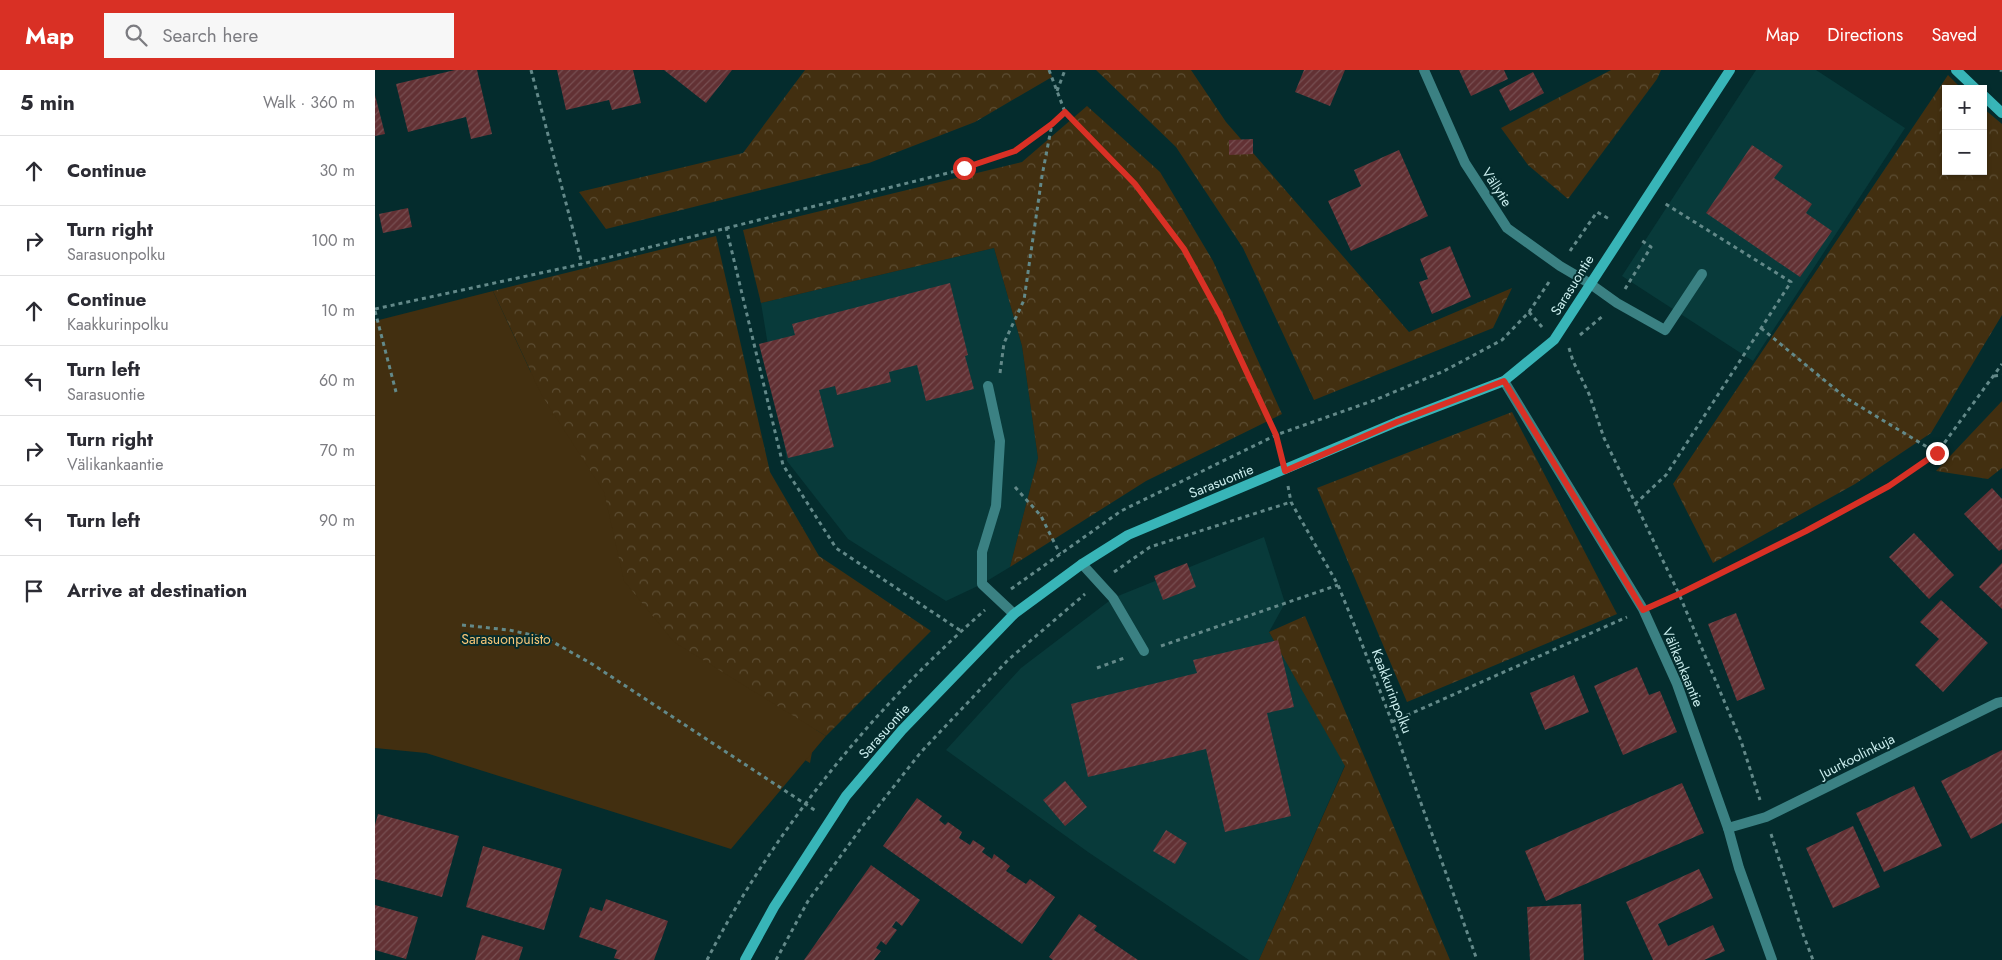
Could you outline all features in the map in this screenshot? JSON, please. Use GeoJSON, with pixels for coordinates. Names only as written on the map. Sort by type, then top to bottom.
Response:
{"type":"FeatureCollection","features":[{"type":"Feature","properties":{"kind":"street","name":"Vällytie"},"geometry":{"type":"LineString","coordinates":[[1424,70],[1465,162],[1507,228],[1617,304],[1665,330],[1702,274]]}},
{"type":"Feature","properties":{"kind":"street","name":"Sarasuontie"},"geometry":{"type":"LineString","coordinates":[[745,960],[774,907],[832,820],[845,796],[902,730],[1014,614],[1082,564],[1128,535],[1285,471],[1397,422],[1504,381],[1554,340],[1589,283],[1730,70]]}},
{"type":"Feature","properties":{"kind":"street"},"geometry":{"type":"LineString","coordinates":[[1956,70],[1972,85]]}},
{"type":"Feature","properties":{"kind":"street"},"geometry":{"type":"LineString","coordinates":[[1987,99],[2002,113]]}},
{"type":"Feature","properties":{"kind":"street","name":"Välikankaantie"},"geometry":{"type":"LineString","coordinates":[[1504,381],[1643,610],[1677,684],[1772,960]]}},
{"type":"Feature","properties":{"kind":"street"},"geometry":{"type":"LineString","coordinates":[[988,386],[1000,440],[996,506],[983,552],[982,584],[1014,614]]}},
{"type":"Feature","properties":{"kind":"street"},"geometry":{"type":"LineString","coordinates":[[1082,564],[1113,598],[1144,651]]}},
{"type":"Feature","properties":{"kind":"street","name":"Juurkoolinkuja"},"geometry":{"type":"LineString","coordinates":[[1728,828],[1766,817],[2000,700]]}},
{"type":"Feature","properties":{"kind":"path"},"geometry":{"type":"LineString","coordinates":[[531,70],[582,264]]}},
{"type":"Feature","properties":{"kind":"path"},"geometry":{"type":"LineString","coordinates":[[396,392],[375,310],[582,264],[726,226],[964,168],[1015,151],[1065,112],[1049,70]]}},
{"type":"Feature","properties":{"kind":"path"},"geometry":{"type":"LineString","coordinates":[[1057,91],[1065,70]]}},
{"type":"Feature","properties":{"kind":"path","name":"Kaakkurinpolku"},"geometry":{"type":"LineString","coordinates":[[1065,112],[1135,184],[1184,249],[1220,315],[1276,435],[1291,502],[1338,585],[1392,722],[1477,960]]}},
{"type":"Feature","properties":{"kind":"path"},"geometry":{"type":"LineString","coordinates":[[999,381],[1004,343],[1024,300],[1042,176],[1052,124]]}},
{"type":"Feature","properties":{"kind":"path"},"geometry":{"type":"LineString","coordinates":[[1635,504],[1666,475],[1791,282],[1663,202]]}},
{"type":"Feature","properties":{"kind":"path"},"geometry":{"type":"LineString","coordinates":[[726,226],[783,466],[836,548],[961,631]]}},
{"type":"Feature","properties":{"kind":"path"},"geometry":{"type":"LineString","coordinates":[[1276,435],[1375,400],[1444,371],[1502,340],[1529,312],[1560,266]]}},
{"type":"Feature","properties":{"kind":"path"},"geometry":{"type":"LineString","coordinates":[[1529,312],[1554,340],[1569,345],[1573,361],[1589,394],[1604,438],[1679,594],[1741,740],[1813,960]]}},
{"type":"Feature","properties":{"kind":"path"},"geometry":{"type":"LineString","coordinates":[[1761,328],[1846,398],[1937,453]]}},
{"type":"Feature","properties":{"kind":"path"},"geometry":{"type":"LineString","coordinates":[[1392,722],[1679,594],[1823,522],[1889,486],[1937,453],[2002,364]]}},
{"type":"Feature","properties":{"kind":"path"},"geometry":{"type":"LineString","coordinates":[[1993,376],[2002,375]]}},
{"type":"Feature","properties":{"kind":"path"},"geometry":{"type":"LineString","coordinates":[[999,470],[1041,516],[1060,554]]}},
{"type":"Feature","properties":{"kind":"path"},"geometry":{"type":"LineString","coordinates":[[776,960],[808,901],[861,828],[921,752],[1009,660],[1099,582],[1150,547],[1291,502]]}},
{"type":"Feature","properties":{"kind":"path"},"geometry":{"type":"LineString","coordinates":[[1097,668],[1338,585]]}},
{"type":"Feature","properties":{"kind":"path"},"geometry":{"type":"LineString","coordinates":[[462,625],[485,629],[509,630],[546,638],[593,664],[832,820]]}},
{"type":"Feature","properties":{"kind":"shaded area"},"geometry":{"type":"Polygon","coordinates":[[[1756,70],[1816,70],[1905,128],[1753,361],[1622,276],[1756,70]]]}},
{"type":"Feature","properties":{"kind":"shaded area"},"geometry":{"type":"Polygon","coordinates":[[[994,248],[1022,346],[1038,458],[1010,567],[982,584],[946,601],[848,539],[787,461],[761,303],[994,248]]]}},
{"type":"Feature","properties":{"kind":"shaded area"},"geometry":{"type":"Polygon","coordinates":[[[1264,537],[1285,603],[1269,632],[1345,765],[1259,960],[1249,960],[1088,852],[946,750],[1021,668],[1113,598],[1264,537]]]}},
{"type":"Feature","properties":{"kind":"green space"},"geometry":{"type":"Polygon","coordinates":[[[805,70],[1049,70],[1052,77],[975,122],[869,163],[606,229],[579,192],[743,153],[805,70]]]}},
{"type":"Feature","properties":{"kind":"green space"},"geometry":{"type":"Polygon","coordinates":[[[1096,70],[1191,70],[1226,122],[1409,332],[1512,288],[1493,328],[1314,400],[1243,248],[1176,147],[1096,70]]]}},
{"type":"Feature","properties":{"kind":"green space"},"geometry":{"type":"Polygon","coordinates":[[[1611,70],[1661,70],[1657,79],[1568,199],[1528,165],[1501,128],[1611,70]]]}},
{"type":"Feature","properties":{"kind":"green space"},"geometry":{"type":"Polygon","coordinates":[[[1948,75],[1958,85],[1942,85],[1942,175],[1987,175],[1987,111],[2002,124],[2002,315],[1931,433],[1855,484],[1713,563],[1673,484],[1948,75]]]}},
{"type":"Feature","properties":{"kind":"green space"},"geometry":{"type":"Polygon","coordinates":[[[1087,106],[1160,172],[1213,261],[1282,414],[1146,481],[1010,567],[1038,458],[1022,346],[994,248],[761,303],[743,230],[1022,162],[1087,106]]]}},
{"type":"Feature","properties":{"kind":"green space"},"geometry":{"type":"Polygon","coordinates":[[[716,236],[770,472],[819,556],[931,631],[826,736],[816,730],[810,763],[641,662],[561,493],[530,370],[493,291],[716,236]]]}},
{"type":"Feature","properties":{"kind":"green space","name":"Sarasuonpuisto"},"geometry":{"type":"Polygon","coordinates":[[[493,291],[541,394],[604,492],[624,581],[674,642],[826,736],[731,849],[426,753],[375,748],[375,321],[493,291]]]}},
{"type":"Feature","properties":{"kind":"green space"},"geometry":{"type":"Polygon","coordinates":[[[2002,401],[2002,468],[1988,479],[1936,471],[2002,401]]]}},
{"type":"Feature","properties":{"kind":"green space"},"geometry":{"type":"Polygon","coordinates":[[[1512,412],[1617,614],[1407,702],[1317,488],[1512,412]]]}},
{"type":"Feature","properties":{"kind":"green space"},"geometry":{"type":"Polygon","coordinates":[[[1305,616],[1450,960],[1259,960],[1345,766],[1269,632],[1305,616]]]}},
{"type":"Feature","properties":{"kind":"building"},"geometry":{"type":"Polygon","coordinates":[[[455,70],[477,70],[492,134],[471,139],[466,117],[408,132],[396,84],[455,70]]]}},
{"type":"Feature","properties":{"kind":"building"},"geometry":{"type":"Polygon","coordinates":[[[557,70],[633,70],[641,103],[612,110],[609,100],[566,110],[557,70]]]}},
{"type":"Feature","properties":{"kind":"building"},"geometry":{"type":"Polygon","coordinates":[[[664,70],[732,70],[706,103],[664,70]]]}},
{"type":"Feature","properties":{"kind":"building"},"geometry":{"type":"Polygon","coordinates":[[[1304,70],[1345,70],[1330,106],[1295,92],[1304,70]]]}},
{"type":"Feature","properties":{"kind":"building"},"geometry":{"type":"Polygon","coordinates":[[[1459,70],[1504,70],[1508,79],[1471,96],[1459,70]]]}},
{"type":"Feature","properties":{"kind":"building"},"geometry":{"type":"Polygon","coordinates":[[[1533,72],[1544,93],[1510,111],[1499,90],[1533,72]]]}},
{"type":"Feature","properties":{"kind":"building"},"geometry":{"type":"Polygon","coordinates":[[[375,95],[385,134],[375,136],[375,95]]]}},
{"type":"Feature","properties":{"kind":"building"},"geometry":{"type":"Polygon","coordinates":[[[1253,139],[1253,154],[1229,155],[1229,140],[1253,139]]]}},
{"type":"Feature","properties":{"kind":"building"},"geometry":{"type":"Polygon","coordinates":[[[1752,145],[1783,166],[1774,178],[1812,204],[1806,213],[1832,231],[1800,277],[1706,213],[1752,145]]]}},
{"type":"Feature","properties":{"kind":"building"},"geometry":{"type":"Polygon","coordinates":[[[1399,150],[1428,216],[1351,251],[1328,201],[1361,186],[1354,170],[1399,150]]]}},
{"type":"Feature","properties":{"kind":"building"},"geometry":{"type":"Polygon","coordinates":[[[408,208],[412,227],[383,233],[379,214],[408,208]]]}},
{"type":"Feature","properties":{"kind":"building"},"geometry":{"type":"Polygon","coordinates":[[[1450,246],[1471,297],[1432,314],[1419,282],[1428,279],[1420,259],[1450,246]]]}},
{"type":"Feature","properties":{"kind":"building"},"geometry":{"type":"Polygon","coordinates":[[[950,283],[968,355],[965,356],[974,389],[926,401],[917,365],[889,372],[891,382],[837,395],[835,386],[819,390],[834,447],[788,458],[759,344],[795,335],[792,324],[950,283]]]}},
{"type":"Feature","properties":{"kind":"building"},"geometry":{"type":"Polygon","coordinates":[[[1992,488],[2002,499],[2002,549],[1999,551],[1964,514],[1992,488]]]}},
{"type":"Feature","properties":{"kind":"building"},"geometry":{"type":"Polygon","coordinates":[[[1914,533],[1954,575],[1929,599],[1889,557],[1914,533]]]}},
{"type":"Feature","properties":{"kind":"building"},"geometry":{"type":"Polygon","coordinates":[[[1187,563],[1196,587],[1163,600],[1154,576],[1187,563]]]}},
{"type":"Feature","properties":{"kind":"building"},"geometry":{"type":"Polygon","coordinates":[[[2002,563],[2002,609],[1979,587],[2002,563]]]}},
{"type":"Feature","properties":{"kind":"building"},"geometry":{"type":"Polygon","coordinates":[[[1941,600],[1988,643],[1943,692],[1915,665],[1939,639],[1920,622],[1941,600]]]}},
{"type":"Feature","properties":{"kind":"building"},"geometry":{"type":"Polygon","coordinates":[[[1736,613],[1765,689],[1737,701],[1708,624],[1736,613]]]}},
{"type":"Feature","properties":{"kind":"building"},"geometry":{"type":"Polygon","coordinates":[[[1278,640],[1294,707],[1267,713],[1291,816],[1225,832],[1206,749],[1088,777],[1071,704],[1197,673],[1193,660],[1278,640]]]}},
{"type":"Feature","properties":{"kind":"building"},"geometry":{"type":"Polygon","coordinates":[[[1637,667],[1649,695],[1660,691],[1677,732],[1623,755],[1594,686],[1637,667]]]}},
{"type":"Feature","properties":{"kind":"building"},"geometry":{"type":"Polygon","coordinates":[[[1574,675],[1589,712],[1545,730],[1530,693],[1574,675]]]}},
{"type":"Feature","properties":{"kind":"building"},"geometry":{"type":"Polygon","coordinates":[[[2002,750],[2002,823],[1971,839],[1941,781],[2002,750]]]}},
{"type":"Feature","properties":{"kind":"building"},"geometry":{"type":"Polygon","coordinates":[[[1065,781],[1087,807],[1065,826],[1043,800],[1065,781]]]}},
{"type":"Feature","properties":{"kind":"building"},"geometry":{"type":"Polygon","coordinates":[[[1682,783],[1704,833],[1546,901],[1525,851],[1682,783]]]}},
{"type":"Feature","properties":{"kind":"building"},"geometry":{"type":"Polygon","coordinates":[[[1914,786],[1942,846],[1884,872],[1856,813],[1914,786]]]}},
{"type":"Feature","properties":{"kind":"building"},"geometry":{"type":"Polygon","coordinates":[[[917,798],[942,816],[939,820],[945,825],[948,822],[962,832],[959,838],[970,845],[973,840],[985,848],[982,852],[992,859],[994,854],[1010,866],[1006,871],[1026,884],[1030,879],[1055,897],[1022,944],[883,846],[917,798]]]}},
{"type":"Feature","properties":{"kind":"building"},"geometry":{"type":"Polygon","coordinates":[[[378,814],[459,836],[442,897],[375,879],[375,825],[378,814]]]}},
{"type":"Feature","properties":{"kind":"building"},"geometry":{"type":"Polygon","coordinates":[[[1853,826],[1880,887],[1833,908],[1806,848],[1853,826]]]}},
{"type":"Feature","properties":{"kind":"building"},"geometry":{"type":"Polygon","coordinates":[[[1166,830],[1187,843],[1175,864],[1153,851],[1166,830]]]}},
{"type":"Feature","properties":{"kind":"building"},"geometry":{"type":"Polygon","coordinates":[[[483,846],[562,869],[544,930],[466,907],[483,846]]]}},
{"type":"Feature","properties":{"kind":"building"},"geometry":{"type":"Polygon","coordinates":[[[871,865],[920,900],[902,926],[896,921],[892,927],[897,930],[886,945],[881,941],[876,948],[881,951],[874,960],[804,960],[871,865]]]}},
{"type":"Feature","properties":{"kind":"building"},"geometry":{"type":"Polygon","coordinates":[[[1699,869],[1713,898],[1658,924],[1668,946],[1713,925],[1725,951],[1704,960],[1653,960],[1626,902],[1699,869]]]}},
{"type":"Feature","properties":{"kind":"building"},"geometry":{"type":"Polygon","coordinates":[[[606,899],[668,921],[654,960],[621,960],[614,958],[617,950],[579,937],[590,907],[602,911],[606,899]]]}},
{"type":"Feature","properties":{"kind":"building"},"geometry":{"type":"Polygon","coordinates":[[[1581,904],[1584,960],[1530,960],[1527,907],[1581,904]]]}},
{"type":"Feature","properties":{"kind":"building"},"geometry":{"type":"Polygon","coordinates":[[[375,905],[418,917],[406,959],[375,950],[375,905]]]}},
{"type":"Feature","properties":{"kind":"building"},"geometry":{"type":"Polygon","coordinates":[[[1079,914],[1097,926],[1094,930],[1138,960],[1053,960],[1049,957],[1079,914]]]}},
{"type":"Feature","properties":{"kind":"building"},"geometry":{"type":"Polygon","coordinates":[[[482,935],[523,947],[519,960],[475,960],[482,935]]]}},
{"type":"Feature","properties":{"kind":"route"},"geometry":{"type":"LineString","coordinates":[[964,168],[1015,151],[1065,112],[1135,184],[1184,249],[1220,315],[1276,435],[1285,471],[1397,422],[1504,381],[1643,610],[1806,531],[1889,486],[1937,453]]}}]}
